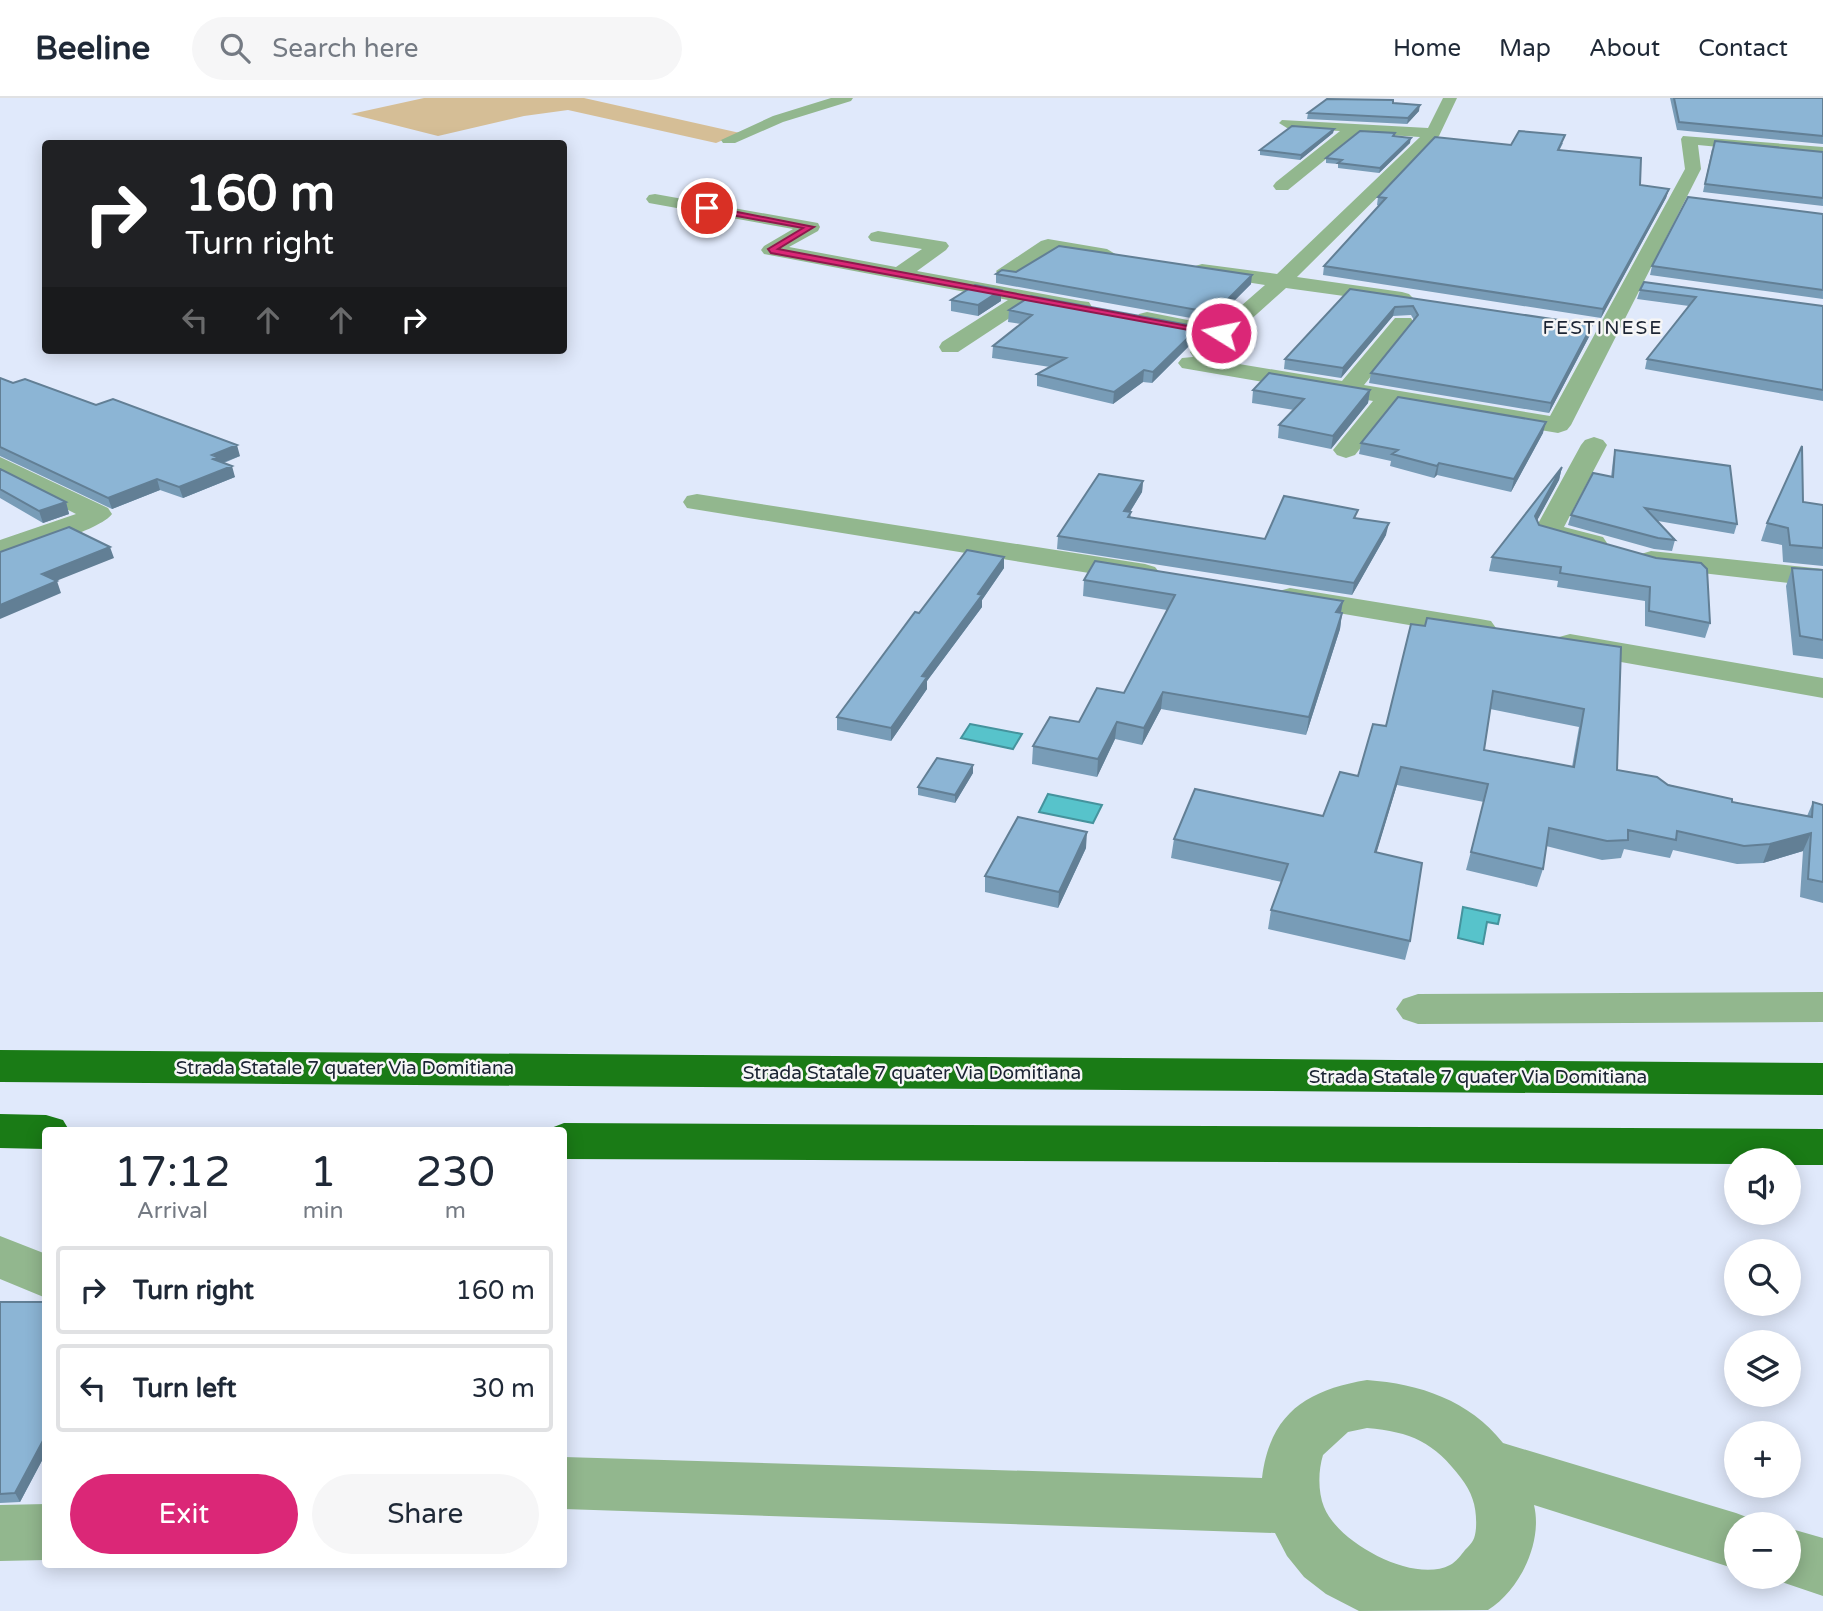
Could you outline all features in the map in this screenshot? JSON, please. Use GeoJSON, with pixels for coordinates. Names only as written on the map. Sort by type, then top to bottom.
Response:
{"type":"FeatureCollection","features":[{"type":"Feature","properties":{"kind":"highway","name":"Strada Statale 7 quater Via Domitiana"},"geometry":{"type":"LineString","coordinates":[[0,1066],[1823,1079]]}},
{"type":"Feature","properties":{"kind":"highway"},"geometry":{"type":"LineString","coordinates":[[0,1131],[42,1132]]}},
{"type":"Feature","properties":{"kind":"highway"},"geometry":{"type":"LineString","coordinates":[[570,1144],[1823,1147]]}},
{"type":"Feature","properties":{"kind":"street"},"geometry":{"type":"LineString","coordinates":[[729,140],[778,119],[846,98]]}},
{"type":"Feature","properties":{"kind":"street"},"geometry":{"type":"LineString","coordinates":[[1450,98],[1433,133],[1282,281],[1190,363],[1558,425],[1632,281],[1684,198],[1693,169],[1689,139],[1823,152]]}},
{"type":"Feature","properties":{"kind":"street"},"geometry":{"type":"LineString","coordinates":[[1287,123],[1433,133]]}},
{"type":"Feature","properties":{"kind":"street"},"geometry":{"type":"LineString","coordinates":[[1282,186],[1354,128]]}},
{"type":"Feature","properties":{"kind":"street"},"geometry":{"type":"LineString","coordinates":[[655,199],[811,227],[771,250],[1104,312]]}},
{"type":"Feature","properties":{"kind":"street"},"geometry":{"type":"LineString","coordinates":[[878,237],[939,246],[899,274]]}},
{"type":"Feature","properties":{"kind":"street"},"geometry":{"type":"LineString","coordinates":[[1006,271],[1048,245],[1128,259]]}},
{"type":"Feature","properties":{"kind":"street"},"geometry":{"type":"LineString","coordinates":[[1180,267],[1418,301]]}},
{"type":"Feature","properties":{"kind":"street"},"geometry":{"type":"LineString","coordinates":[[1632,281],[1659,285]]}},
{"type":"Feature","properties":{"kind":"street"},"geometry":{"type":"LineString","coordinates":[[950,347],[1027,297]]}},
{"type":"Feature","properties":{"kind":"street"},"geometry":{"type":"LineString","coordinates":[[1130,316],[1221,333]]}},
{"type":"Feature","properties":{"kind":"street"},"geometry":{"type":"LineString","coordinates":[[1347,390],[1403,323]]}},
{"type":"Feature","properties":{"kind":"street"},"geometry":{"type":"LineString","coordinates":[[1581,324],[1608,328]]}},
{"type":"Feature","properties":{"kind":"street"},"geometry":{"type":"LineString","coordinates":[[1346,450],[1389,397]]}},
{"type":"Feature","properties":{"kind":"street"},"geometry":{"type":"LineString","coordinates":[[1594,445],[1548,531],[1652,561],[1823,578]]}},
{"type":"Feature","properties":{"kind":"street"},"geometry":{"type":"LineString","coordinates":[[0,465],[98,514],[0,550]]}},
{"type":"Feature","properties":{"kind":"street"},"geometry":{"type":"LineString","coordinates":[[696,502],[1175,578]]}},
{"type":"Feature","properties":{"kind":"street"},"geometry":{"type":"LineString","coordinates":[[1257,592],[1502,632]]}},
{"type":"Feature","properties":{"kind":"street"},"geometry":{"type":"LineString","coordinates":[[1542,639],[1823,688]]}},
{"type":"Feature","properties":{"kind":"street"},"geometry":{"type":"LineString","coordinates":[[1418,1009],[1823,1007]]}},
{"type":"Feature","properties":{"kind":"street"},"geometry":{"type":"LineString","coordinates":[[0,1256],[42,1275]]}},
{"type":"Feature","properties":{"kind":"street"},"geometry":{"type":"LineString","coordinates":[[1367,1404],[1400,1407],[1433,1418],[1463,1438],[1487,1464],[1502,1491],[1508,1520],[1504,1547],[1492,1570],[1466,1600],[1403,1598],[1366,1586],[1334,1565],[1309,1537],[1293,1506],[1289,1475],[1296,1447],[1312,1425],[1337,1410],[1367,1404]]}},
{"type":"Feature","properties":{"kind":"street"},"geometry":{"type":"LineString","coordinates":[[1487,1464],[1724,1537]]}},
{"type":"Feature","properties":{"kind":"street"},"geometry":{"type":"LineString","coordinates":[[567,1483],[1293,1506]]}},
{"type":"Feature","properties":{"kind":"street"},"geometry":{"type":"LineString","coordinates":[[0,1533],[42,1532]]}},
{"type":"Feature","properties":{"kind":"street"},"geometry":{"type":"LineString","coordinates":[[1801,1561],[1823,1567]]}},
{"type":"Feature","properties":{"kind":"shaded area"},"geometry":{"type":"Polygon","coordinates":[[[424,98],[584,98],[740,133],[716,143],[568,110],[524,116],[438,136],[351,114],[424,98]]]}},
{"type":"Feature","properties":{"kind":"water"},"geometry":{"type":"Polygon","coordinates":[[[970,724],[1022,734],[1013,749],[961,738],[970,724]]]}},
{"type":"Feature","properties":{"kind":"water"},"geometry":{"type":"Polygon","coordinates":[[[1048,794],[1102,805],[1093,823],[1039,812],[1048,794]]]}},
{"type":"Feature","properties":{"kind":"water"},"geometry":{"type":"Polygon","coordinates":[[[1463,907],[1500,915],[1498,924],[1487,922],[1483,944],[1458,938],[1463,907]]]}},
{"type":"Feature","properties":{"kind":"building"},"geometry":{"type":"Polygon","coordinates":[[[1674,98],[1823,98],[1823,136],[1679,122],[1674,98]]]}},
{"type":"Feature","properties":{"kind":"building"},"geometry":{"type":"Polygon","coordinates":[[[1327,99],[1393,100],[1393,103],[1420,105],[1408,118],[1308,113],[1327,99]]]}},
{"type":"Feature","properties":{"kind":"building"},"geometry":{"type":"Polygon","coordinates":[[[1292,126],[1334,129],[1301,155],[1260,150],[1292,126]]]}},
{"type":"Feature","properties":{"kind":"building"},"geometry":{"type":"Polygon","coordinates":[[[1360,131],[1395,133],[1393,136],[1411,138],[1380,168],[1338,163],[1342,160],[1326,158],[1360,131]]]}},
{"type":"Feature","properties":{"kind":"building"},"geometry":{"type":"Polygon","coordinates":[[[1519,131],[1565,135],[1558,150],[1641,158],[1640,185],[1669,189],[1603,309],[1324,266],[1386,198],[1378,197],[1435,137],[1511,145],[1519,131]]]}},
{"type":"Feature","properties":{"kind":"building"},"geometry":{"type":"Polygon","coordinates":[[[1715,141],[1823,152],[1823,198],[1705,184],[1715,141]]]}},
{"type":"Feature","properties":{"kind":"building"},"geometry":{"type":"Polygon","coordinates":[[[1688,197],[1823,214],[1823,290],[1652,266],[1688,197]]]}},
{"type":"Feature","properties":{"kind":"building"},"geometry":{"type":"Polygon","coordinates":[[[1059,246],[1252,275],[1214,313],[996,274],[1002,270],[1016,272],[1059,246]]]}},
{"type":"Feature","properties":{"kind":"building"},"geometry":{"type":"Polygon","coordinates":[[[1644,282],[1823,306],[1823,390],[1647,359],[1696,297],[1640,290],[1644,282]]]}},
{"type":"Feature","properties":{"kind":"building"},"geometry":{"type":"Polygon","coordinates":[[[975,285],[1001,290],[978,305],[951,300],[975,285]]]}},
{"type":"Feature","properties":{"kind":"building"},"geometry":{"type":"Polygon","coordinates":[[[1350,289],[1592,325],[1551,403],[1371,373],[1418,315],[1413,306],[1395,307],[1343,368],[1285,359],[1350,289]]]}},
{"type":"Feature","properties":{"kind":"building"},"geometry":{"type":"Polygon","coordinates":[[[1031,296],[1199,327],[1153,372],[1144,370],[1114,392],[1037,374],[1066,358],[993,346],[1032,315],[1009,310],[1031,296]]]}},
{"type":"Feature","properties":{"kind":"building"},"geometry":{"type":"Polygon","coordinates":[[[1269,373],[1370,390],[1333,436],[1279,425],[1304,399],[1253,390],[1269,373]]]}},
{"type":"Feature","properties":{"kind":"building"},"geometry":{"type":"Polygon","coordinates":[[[0,378],[13,383],[25,379],[96,405],[113,399],[237,445],[212,455],[217,457],[213,459],[232,466],[179,487],[157,479],[108,498],[0,447],[0,378]]]}},
{"type":"Feature","properties":{"kind":"building"},"geometry":{"type":"Polygon","coordinates":[[[1398,397],[1546,422],[1514,479],[1439,463],[1437,466],[1392,454],[1398,450],[1361,443],[1398,397]]]}},
{"type":"Feature","properties":{"kind":"building"},"geometry":{"type":"Polygon","coordinates":[[[1802,446],[1803,502],[1823,505],[1823,548],[1790,545],[1788,528],[1767,523],[1802,446]]]}},
{"type":"Feature","properties":{"kind":"building"},"geometry":{"type":"Polygon","coordinates":[[[1615,450],[1730,466],[1737,524],[1645,508],[1675,540],[1571,515],[1593,473],[1613,477],[1615,450]]]}},
{"type":"Feature","properties":{"kind":"building"},"geometry":{"type":"Polygon","coordinates":[[[1562,467],[1535,516],[1539,525],[1656,558],[1701,563],[1707,569],[1710,623],[1649,611],[1650,587],[1560,573],[1561,567],[1492,557],[1562,467]]]}},
{"type":"Feature","properties":{"kind":"building"},"geometry":{"type":"Polygon","coordinates":[[[0,469],[66,502],[39,511],[0,489],[0,469]]]}},
{"type":"Feature","properties":{"kind":"building"},"geometry":{"type":"Polygon","coordinates":[[[1099,474],[1143,481],[1124,511],[1131,512],[1128,517],[1265,539],[1284,496],[1358,510],[1354,518],[1389,523],[1354,583],[1058,536],[1099,474]]]}},
{"type":"Feature","properties":{"kind":"building"},"geometry":{"type":"Polygon","coordinates":[[[69,527],[110,547],[42,574],[57,581],[0,605],[0,552],[69,527]]]}},
{"type":"Feature","properties":{"kind":"building"},"geometry":{"type":"Polygon","coordinates":[[[967,550],[1004,557],[978,594],[982,595],[922,676],[927,677],[891,728],[837,717],[915,612],[919,613],[967,550]]]}},
{"type":"Feature","properties":{"kind":"building"},"geometry":{"type":"Polygon","coordinates":[[[1095,561],[1343,601],[1336,612],[1342,613],[1309,717],[1163,692],[1144,728],[1117,722],[1098,759],[1033,746],[1050,717],[1079,722],[1097,688],[1124,693],[1175,595],[1084,580],[1095,561]]]}},
{"type":"Feature","properties":{"kind":"building"},"geometry":{"type":"Polygon","coordinates":[[[1792,568],[1823,570],[1823,640],[1800,636],[1792,568]]]}},
{"type":"Feature","properties":{"kind":"building"},"geometry":{"type":"Polygon","coordinates":[[[1427,618],[1621,647],[1617,770],[1657,777],[1668,785],[1732,799],[1732,802],[1812,817],[1813,802],[1823,805],[1823,882],[1808,879],[1811,833],[1770,844],[1744,846],[1677,831],[1676,840],[1628,830],[1628,840],[1607,841],[1549,828],[1543,869],[1471,852],[1488,784],[1401,767],[1375,852],[1422,863],[1410,941],[1271,910],[1288,864],[1174,839],[1195,789],[1323,816],[1340,772],[1358,776],[1373,724],[1386,726],[1411,624],[1425,626],[1427,618]],[[1493,691],[1484,750],[1574,767],[1584,709],[1493,691]]]}},
{"type":"Feature","properties":{"kind":"building"},"geometry":{"type":"Polygon","coordinates":[[[937,758],[973,765],[955,795],[918,787],[937,758]]]}},
{"type":"Feature","properties":{"kind":"building"},"geometry":{"type":"Polygon","coordinates":[[[1018,817],[1087,832],[1059,892],[985,876],[1018,817]]]}},
{"type":"Feature","properties":{"kind":"building"},"geometry":{"type":"Polygon","coordinates":[[[0,1302],[42,1302],[42,1442],[15,1493],[0,1494],[0,1302]]]}},
{"type":"Feature","properties":{"kind":"district","name":"FESTINESE"},"geometry":{"type":"Point","coordinates":[1603,328]}},
{"type":"Feature","properties":{"kind":"route"},"geometry":{"type":"LineString","coordinates":[[707,208],[811,227],[771,250],[1221,333]]}}]}
